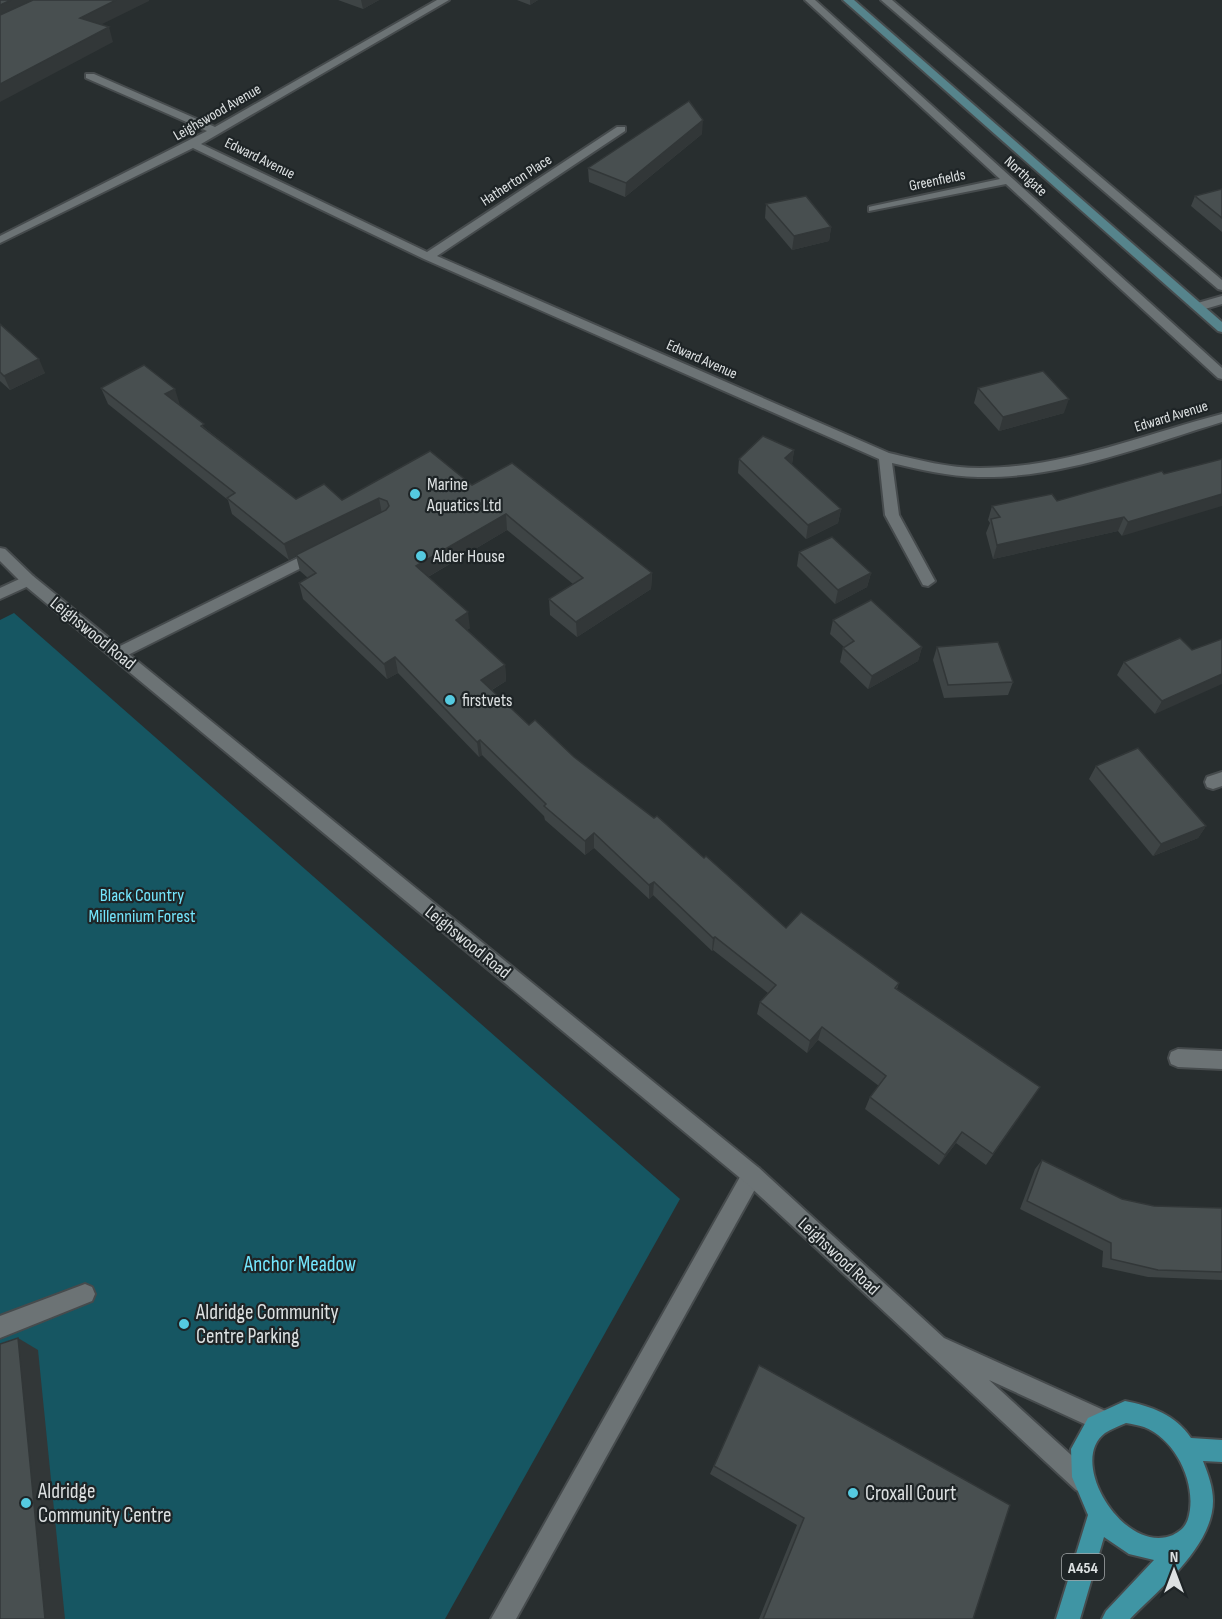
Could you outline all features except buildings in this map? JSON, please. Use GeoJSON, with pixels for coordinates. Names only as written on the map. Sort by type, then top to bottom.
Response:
{"type":"FeatureCollection","features":[{"type":"Feature","properties":{"kind":"main road","name":"Northgate"},"geometry":{"type":"LineString","coordinates":[[848,0],[1222,328]]}},
{"type":"Feature","properties":{"kind":"main road"},"geometry":{"type":"LineString","coordinates":[[1114,1619],[1190,1539],[1213,1514],[1208,1509],[1208,1486],[1205,1473],[1192,1449],[1173,1428],[1148,1415],[1125,1412],[1111,1415],[1101,1421],[1093,1429],[1084,1448],[1082,1460],[1084,1482],[1090,1500],[1099,1515],[1118,1535],[1141,1547],[1168,1549],[1190,1539]]}},
{"type":"Feature","properties":{"kind":"main road"},"geometry":{"type":"LineString","coordinates":[[1192,1449],[1222,1451]]}},
{"type":"Feature","properties":{"kind":"main road","name":"A454"},"geometry":{"type":"LineString","coordinates":[[1068,1619],[1099,1515]]}},
{"type":"Feature","properties":{"kind":"street","name":"Leighswood Avenue"},"geometry":{"type":"LineString","coordinates":[[0,240],[193,144],[444,0]]}},
{"type":"Feature","properties":{"kind":"street","name":"Northgate"},"geometry":{"type":"LineString","coordinates":[[810,0],[1006,181],[1222,375]]}},
{"type":"Feature","properties":{"kind":"street"},"geometry":{"type":"LineString","coordinates":[[886,0],[1222,286]]}},
{"type":"Feature","properties":{"kind":"street"},"geometry":{"type":"LineString","coordinates":[[90,76],[215,131]]}},
{"type":"Feature","properties":{"kind":"street","name":"Hatherton Place"},"geometry":{"type":"LineString","coordinates":[[428,256],[621,129]]}},
{"type":"Feature","properties":{"kind":"street","name":"Edward Avenue"},"geometry":{"type":"LineString","coordinates":[[193,144],[428,256],[885,457],[943,470],[1006,473],[1060,466],[1222,418]]}},
{"type":"Feature","properties":{"kind":"street","name":"Greenfields"},"geometry":{"type":"LineString","coordinates":[[873,209],[1006,181]]}},
{"type":"Feature","properties":{"kind":"street"},"geometry":{"type":"LineString","coordinates":[[1198,307],[1222,300]]}},
{"type":"Feature","properties":{"kind":"street"},"geometry":{"type":"LineString","coordinates":[[885,457],[892,515],[928,581]]}},
{"type":"Feature","properties":{"kind":"street"},"geometry":{"type":"LineString","coordinates":[[117,654],[330,548]]}},
{"type":"Feature","properties":{"kind":"street","name":"Leighswood Road"},"geometry":{"type":"LineString","coordinates":[[0,553],[28,580],[117,654],[752,1175],[1084,1482]]}},
{"type":"Feature","properties":{"kind":"street"},"geometry":{"type":"LineString","coordinates":[[0,594],[28,580]]}},
{"type":"Feature","properties":{"kind":"street"},"geometry":{"type":"LineString","coordinates":[[1178,1058],[1222,1060]]}},
{"type":"Feature","properties":{"kind":"street"},"geometry":{"type":"LineString","coordinates":[[502,1619],[752,1175]]}},
{"type":"Feature","properties":{"kind":"street"},"geometry":{"type":"LineString","coordinates":[[0,1327],[85,1294]]}},
{"type":"Feature","properties":{"kind":"street","name":"Leighswood Road"},"geometry":{"type":"LineString","coordinates":[[928,1340],[1101,1421]]}},
{"type":"Feature","properties":{"kind":"green space","name":"Anchor Meadow"},"geometry":{"type":"Polygon","coordinates":[[[14,613],[680,1199],[445,1619],[0,1619],[0,620],[14,613]]]}},
{"type":"Feature","properties":{"kind":"place","name":"Marine Aquatics Ltd"},"geometry":{"type":"Point","coordinates":[415,494]}},
{"type":"Feature","properties":{"kind":"place","name":"Alder House"},"geometry":{"type":"Point","coordinates":[421,556]}},
{"type":"Feature","properties":{"kind":"place","name":"firstvets"},"geometry":{"type":"Point","coordinates":[450,700]}},
{"type":"Feature","properties":{"kind":"place","name":"Aldridge Community Centre Parking"},"geometry":{"type":"Point","coordinates":[184,1324]}},
{"type":"Feature","properties":{"kind":"place","name":"Croxall Court"},"geometry":{"type":"Point","coordinates":[853,1493]}},
{"type":"Feature","properties":{"kind":"place","name":"Aldridge Community Centre"},"geometry":{"type":"Point","coordinates":[26,1503]}},
{"type":"Feature","properties":{"kind":"park label","name":"Black Country Millennium Forest"},"geometry":{"type":"Point","coordinates":[142,905]}}]}
